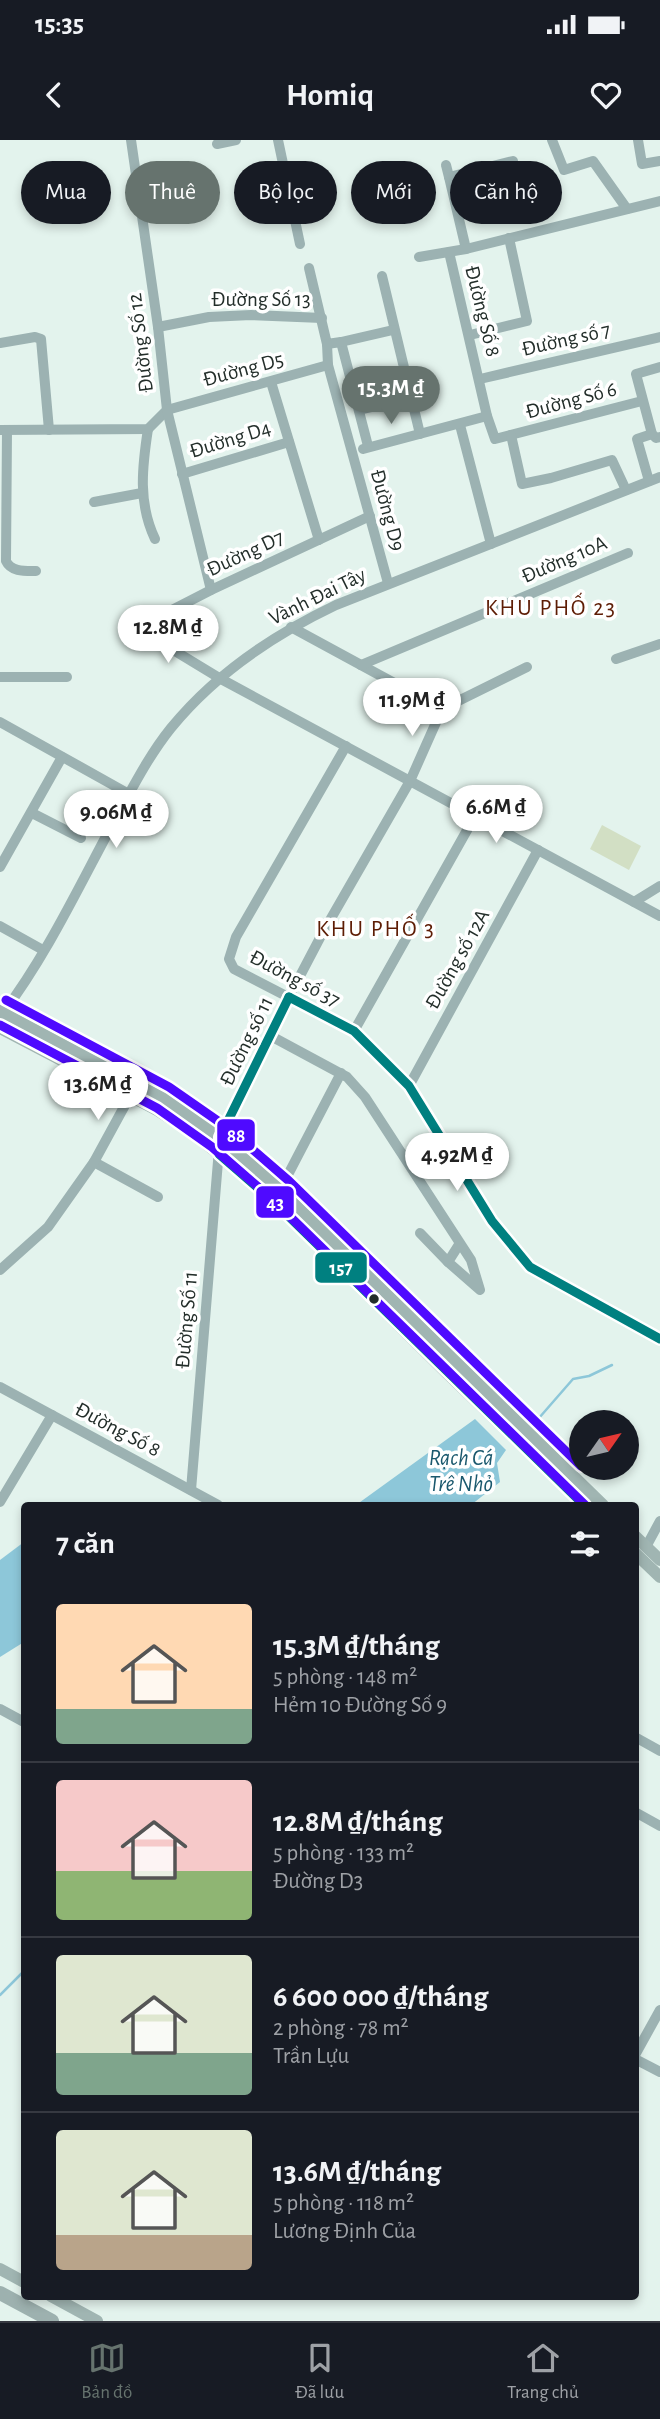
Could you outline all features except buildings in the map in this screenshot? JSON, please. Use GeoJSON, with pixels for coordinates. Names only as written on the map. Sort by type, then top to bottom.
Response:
{"type":"FeatureCollection","features":[{"type":"Feature","properties":{"kind":"highway"},"geometry":{"type":"LineString","coordinates":[[0,2293],[52,2321]]}},
{"type":"Feature","properties":{"kind":"main road"},"geometry":{"type":"LineString","coordinates":[[1,1014],[163,1098],[220,1137],[280,1190],[600,1502]]}},
{"type":"Feature","properties":{"kind":"main road"},"geometry":{"type":"LineString","coordinates":[[0,1028],[130,1096],[190,1131],[219,1154],[273,1201],[581,1502]]}},
{"type":"Feature","properties":{"kind":"main road"},"geometry":{"type":"LineString","coordinates":[[640,1550],[660,1560]]}},
{"type":"Feature","properties":{"kind":"main road"},"geometry":{"type":"LineString","coordinates":[[640,1550],[660,1577]]}},
{"type":"Feature","properties":{"kind":"main road"},"geometry":{"type":"LineString","coordinates":[[0,2269],[21,2280]]}},
{"type":"Feature","properties":{"kind":"main road"},"geometry":{"type":"LineString","coordinates":[[58,2300],[97,2321]]}},
{"type":"Feature","properties":{"kind":"street","name":"Đường Số 12"},"geometry":{"type":"LineString","coordinates":[[131,140],[167,410],[148,429]]}},
{"type":"Feature","properties":{"kind":"street"},"geometry":{"type":"LineString","coordinates":[[217,145],[236,140]]}},
{"type":"Feature","properties":{"kind":"street"},"geometry":{"type":"LineString","coordinates":[[278,140],[300,244]]}},
{"type":"Feature","properties":{"kind":"street"},"geometry":{"type":"LineString","coordinates":[[552,140],[564,170],[593,161],[627,209]]}},
{"type":"Feature","properties":{"kind":"street"},"geometry":{"type":"LineString","coordinates":[[638,140],[642,164],[660,161]]}},
{"type":"Feature","properties":{"kind":"street"},"geometry":{"type":"LineString","coordinates":[[446,165],[466,249]]}},
{"type":"Feature","properties":{"kind":"street"},"geometry":{"type":"LineString","coordinates":[[419,257],[449,253],[660,201]]}},
{"type":"Feature","properties":{"kind":"street"},"geometry":{"type":"LineString","coordinates":[[470,335],[527,321],[509,238]]}},
{"type":"Feature","properties":{"kind":"street","name":"Đường Số 8"},"geometry":{"type":"LineString","coordinates":[[449,253],[487,416]]}},
{"type":"Feature","properties":{"kind":"street","name":"Đường D9"},"geometry":{"type":"LineString","coordinates":[[309,268],[327,344],[328,365],[387,583]]}},
{"type":"Feature","properties":{"kind":"street"},"geometry":{"type":"LineString","coordinates":[[382,276],[420,434]]}},
{"type":"Feature","properties":{"kind":"street","name":"Đường Số 13"},"geometry":{"type":"LineString","coordinates":[[158,327],[209,317],[251,315],[321,318]]}},
{"type":"Feature","properties":{"kind":"street"},"geometry":{"type":"LineString","coordinates":[[327,344],[393,330]]}},
{"type":"Feature","properties":{"kind":"street"},"geometry":{"type":"LineString","coordinates":[[0,343],[35,337],[41,339],[49,430]]}},
{"type":"Feature","properties":{"kind":"street","name":"Đường số 7"},"geometry":{"type":"LineString","coordinates":[[480,379],[660,337]]}},
{"type":"Feature","properties":{"kind":"street"},"geometry":{"type":"LineString","coordinates":[[341,342],[368,446]]}},
{"type":"Feature","properties":{"kind":"street","name":"Đường D5"},"geometry":{"type":"LineString","coordinates":[[167,410],[328,365]]}},
{"type":"Feature","properties":{"kind":"street","name":"Đường Số 6"},"geometry":{"type":"LineString","coordinates":[[656,436],[642,401],[636,374],[660,367]]}},
{"type":"Feature","properties":{"kind":"street"},"geometry":{"type":"LineString","coordinates":[[271,382],[319,540]]}},
{"type":"Feature","properties":{"kind":"street"},"geometry":{"type":"LineString","coordinates":[[359,410],[411,398]]}},
{"type":"Feature","properties":{"kind":"street","name":"Đường Số 6"},"geometry":{"type":"LineString","coordinates":[[626,491],[612,460],[522,484],[511,435],[642,401]]}},
{"type":"Feature","properties":{"kind":"street","name":"Đường D4"},"geometry":{"type":"LineString","coordinates":[[167,410],[211,590]]}},
{"type":"Feature","properties":{"kind":"street"},"geometry":{"type":"LineString","coordinates":[[354,454],[368,446],[460,425],[487,416],[495,439],[511,435]]}},
{"type":"Feature","properties":{"kind":"street"},"geometry":{"type":"LineString","coordinates":[[460,425],[491,544]]}},
{"type":"Feature","properties":{"kind":"street"},"geometry":{"type":"LineString","coordinates":[[36,571],[16,570],[8,566],[6,561],[4,430],[148,429],[142,493],[148,523],[155,539]]}},
{"type":"Feature","properties":{"kind":"street"},"geometry":{"type":"LineString","coordinates":[[649,481],[637,439],[656,436]]}},
{"type":"Feature","properties":{"kind":"street","name":"Đường D4"},"geometry":{"type":"LineString","coordinates":[[182,474],[289,442]]}},
{"type":"Feature","properties":{"kind":"street","name":"Vành Đai Tây"},"geometry":{"type":"LineString","coordinates":[[1,1014],[43,950],[129,794],[170,730],[200,697],[261,645],[291,627],[387,583],[660,477]]}},
{"type":"Feature","properties":{"kind":"street"},"geometry":{"type":"LineString","coordinates":[[94,502],[142,493]]}},
{"type":"Feature","properties":{"kind":"street","name":"Đường D7"},"geometry":{"type":"LineString","coordinates":[[137,628],[211,590],[370,516]]}},
{"type":"Feature","properties":{"kind":"street","name":"Đường 10A"},"geometry":{"type":"LineString","coordinates":[[361,665],[628,553]]}},
{"type":"Feature","properties":{"kind":"street"},"geometry":{"type":"LineString","coordinates":[[123,627],[137,628],[221,679],[660,916]]}},
{"type":"Feature","properties":{"kind":"street"},"geometry":{"type":"LineString","coordinates":[[291,627],[442,709]]}},
{"type":"Feature","properties":{"kind":"street"},"geometry":{"type":"LineString","coordinates":[[616,659],[660,644]]}},
{"type":"Feature","properties":{"kind":"street"},"geometry":{"type":"LineString","coordinates":[[410,781],[442,709],[527,667]]}},
{"type":"Feature","properties":{"kind":"street"},"geometry":{"type":"LineString","coordinates":[[0,677],[67,677]]}},
{"type":"Feature","properties":{"kind":"street"},"geometry":{"type":"LineString","coordinates":[[0,722],[129,794]]}},
{"type":"Feature","properties":{"kind":"street","name":"Đường số 37"},"geometry":{"type":"LineString","coordinates":[[346,746],[236,937],[229,960],[234,969],[354,1031],[408,1086],[492,1221],[530,1267],[660,1339]]}},
{"type":"Feature","properties":{"kind":"street"},"geometry":{"type":"LineString","coordinates":[[0,867],[62,757]]}},
{"type":"Feature","properties":{"kind":"street","name":"Đường số 11"},"geometry":{"type":"LineString","coordinates":[[220,1137],[322,934],[410,781]]}},
{"type":"Feature","properties":{"kind":"street"},"geometry":{"type":"LineString","coordinates":[[32,813],[81,838]]}},
{"type":"Feature","properties":{"kind":"street"},"geometry":{"type":"LineString","coordinates":[[354,1031],[474,816]]}},
{"type":"Feature","properties":{"kind":"street","name":"Đường số 12A"},"geometry":{"type":"LineString","coordinates":[[408,1086],[538,850]]}},
{"type":"Feature","properties":{"kind":"street"},"geometry":{"type":"LineString","coordinates":[[634,902],[660,886]]}},
{"type":"Feature","properties":{"kind":"street"},"geometry":{"type":"LineString","coordinates":[[0,926],[43,950]]}},
{"type":"Feature","properties":{"kind":"street"},"geometry":{"type":"LineString","coordinates":[[270,1035],[341,1073],[365,1097],[471,1260],[481,1289],[477,1290],[420,1233]]}},
{"type":"Feature","properties":{"kind":"street"},"geometry":{"type":"LineString","coordinates":[[280,1190],[341,1073]]}},
{"type":"Feature","properties":{"kind":"street"},"geometry":{"type":"LineString","coordinates":[[0,1270],[48,1227],[94,1162],[130,1096]]}},
{"type":"Feature","properties":{"kind":"street","name":"Đường Số 11"},"geometry":{"type":"LineString","coordinates":[[191,1490],[220,1137]]}},
{"type":"Feature","properties":{"kind":"street"},"geometry":{"type":"LineString","coordinates":[[94,1162],[158,1197]]}},
{"type":"Feature","properties":{"kind":"street"},"geometry":{"type":"LineString","coordinates":[[448,1262],[460,1244]]}},
{"type":"Feature","properties":{"kind":"street","name":"Đường Số 8"},"geometry":{"type":"LineString","coordinates":[[0,1387],[213,1502]]}},
{"type":"Feature","properties":{"kind":"street"},"geometry":{"type":"LineString","coordinates":[[0,1502],[52,1415]]}},
{"type":"Feature","properties":{"kind":"street"},"geometry":{"type":"LineString","coordinates":[[640,1550],[660,1521]]}},
{"type":"Feature","properties":{"kind":"street"},"geometry":{"type":"LineString","coordinates":[[0,1709],[21,1720]]}},
{"type":"Feature","properties":{"kind":"street"},"geometry":{"type":"LineString","coordinates":[[639,1741],[660,1751]]}},
{"type":"Feature","properties":{"kind":"street"},"geometry":{"type":"LineString","coordinates":[[639,1814],[660,1826]]}},
{"type":"Feature","properties":{"kind":"street"},"geometry":{"type":"LineString","coordinates":[[639,2049],[660,2010]]}},
{"type":"Feature","properties":{"kind":"street"},"geometry":{"type":"LineString","coordinates":[[639,2059],[660,2072]]}},
{"type":"Feature","properties":{"kind":"green space"},"geometry":{"type":"Polygon","coordinates":[[[602,825],[641,846],[629,870],[590,849],[602,825]]]}},
{"type":"Feature","properties":{"kind":"water","name":"Rạch Cá Trê Nhỏ"},"geometry":{"type":"Polygon","coordinates":[[[475,1419],[506,1450],[497,1463],[500,1482],[475,1502],[360,1502],[475,1419]]]}},
{"type":"Feature","properties":{"kind":"water"},"geometry":{"type":"Polygon","coordinates":[[[21,1544],[21,1644],[0,1657],[0,1560],[21,1544]]]}},
{"type":"Feature","properties":{"kind":"waterway","name":"Rạch Cá Trê Nhỏ"},"geometry":{"type":"LineString","coordinates":[[527,1427],[539,1418],[573,1379],[589,1376],[612,1365]]}},
{"type":"Feature","properties":{"kind":"waterway"},"geometry":{"type":"LineString","coordinates":[[0,1995],[21,1974]]}},
{"type":"Feature","properties":{"kind":"transit line","name":"157"},"geometry":{"type":"LineString","coordinates":[[289,997],[220,1137],[219,1154],[273,1201],[581,1502]]}},
{"type":"Feature","properties":{"kind":"transit line","name":"157"},"geometry":{"type":"LineString","coordinates":[[289,997],[354,1031],[409,1086],[492,1221],[530,1267],[660,1339]]}},
{"type":"Feature","properties":{"kind":"transit line","name":"88"},"geometry":{"type":"LineString","coordinates":[[6,1000],[169,1087],[228,1128],[289,1181],[569,1454]]}},
{"type":"Feature","properties":{"kind":"transit line","name":"43"},"geometry":{"type":"LineString","coordinates":[[0,1025],[157,1108],[212,1147],[272,1199],[582,1502]]}},
{"type":"Feature","properties":{"kind":"district","name":"KHU PHỐ 23"},"geometry":{"type":"Point","coordinates":[551,607]}},
{"type":"Feature","properties":{"kind":"district","name":"KHU PHỐ 3"},"geometry":{"type":"Point","coordinates":[376,928]}}]}
